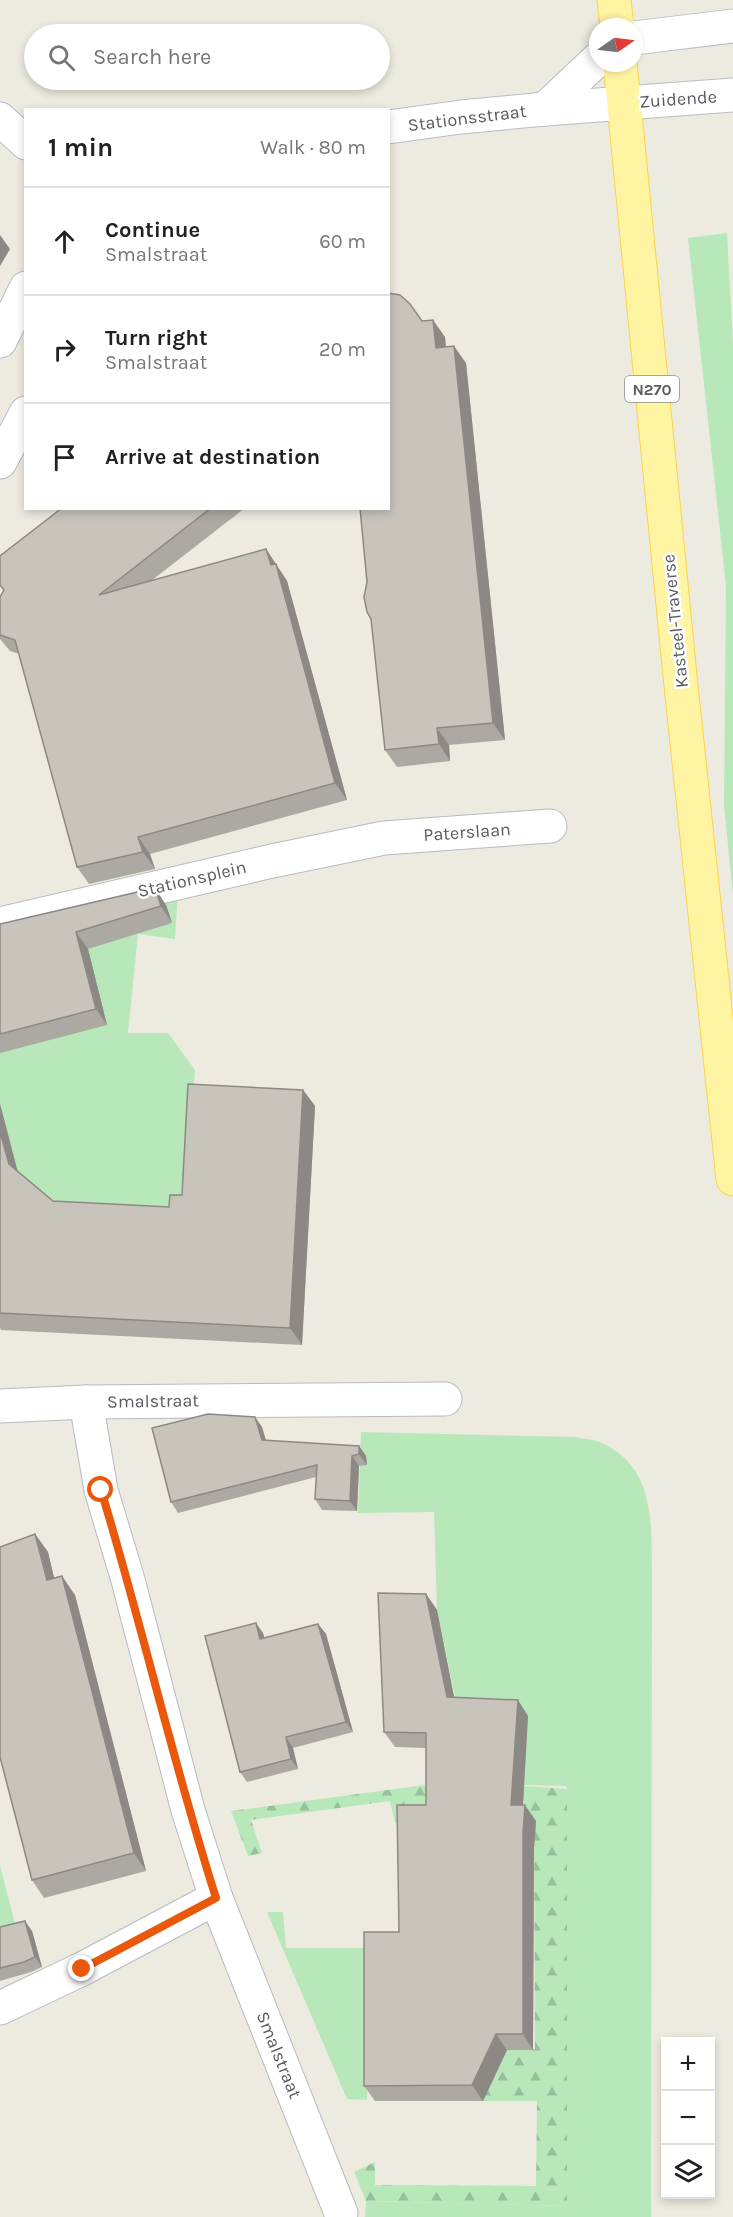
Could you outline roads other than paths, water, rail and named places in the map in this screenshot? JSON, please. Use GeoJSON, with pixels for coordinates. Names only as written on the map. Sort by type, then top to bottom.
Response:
{"type":"FeatureCollection","features":[{"type":"Feature","properties":{"kind":"main road"},"geometry":{"type":"LineString","coordinates":[[614,0],[616,18]]}},
{"type":"Feature","properties":{"kind":"main road","name":"Kasteel-Traverse"},"geometry":{"type":"LineString","coordinates":[[622,72],[733,1179]]}},
{"type":"Feature","properties":{"kind":"street"},"geometry":{"type":"LineString","coordinates":[[643,37],[733,26]]}},
{"type":"Feature","properties":{"kind":"street"},"geometry":{"type":"LineString","coordinates":[[544,109],[589,67]]}},
{"type":"Feature","properties":{"kind":"street","name":"Zuidende"},"geometry":{"type":"LineString","coordinates":[[544,109],[733,95]]}},
{"type":"Feature","properties":{"kind":"street","name":"Stationsstraat"},"geometry":{"type":"LineString","coordinates":[[390,127],[544,109]]}},
{"type":"Feature","properties":{"kind":"street"},"geometry":{"type":"LineString","coordinates":[[0,119],[24,141]]}},
{"type":"Feature","properties":{"kind":"street"},"geometry":{"type":"LineString","coordinates":[[0,341],[24,292]]}},
{"type":"Feature","properties":{"kind":"street"},"geometry":{"type":"LineString","coordinates":[[0,462],[24,417]]}},
{"type":"Feature","properties":{"kind":"street","name":"Paterslaan"},"geometry":{"type":"LineString","coordinates":[[384,838],[550,826]]}},
{"type":"Feature","properties":{"kind":"street","name":"Stationsplein"},"geometry":{"type":"LineString","coordinates":[[0,924],[34,914],[384,838]]}},
{"type":"Feature","properties":{"kind":"street","name":"Smalstraat"},"geometry":{"type":"LineString","coordinates":[[341,2213],[216,1898],[188,1810],[128,1580],[101,1490],[86,1402],[445,1399]]}},
{"type":"Feature","properties":{"kind":"street"},"geometry":{"type":"LineString","coordinates":[[0,1406],[86,1402]]}},
{"type":"Feature","properties":{"kind":"street"},"geometry":{"type":"LineString","coordinates":[[0,2008],[82,1969],[216,1898]]}}]}
